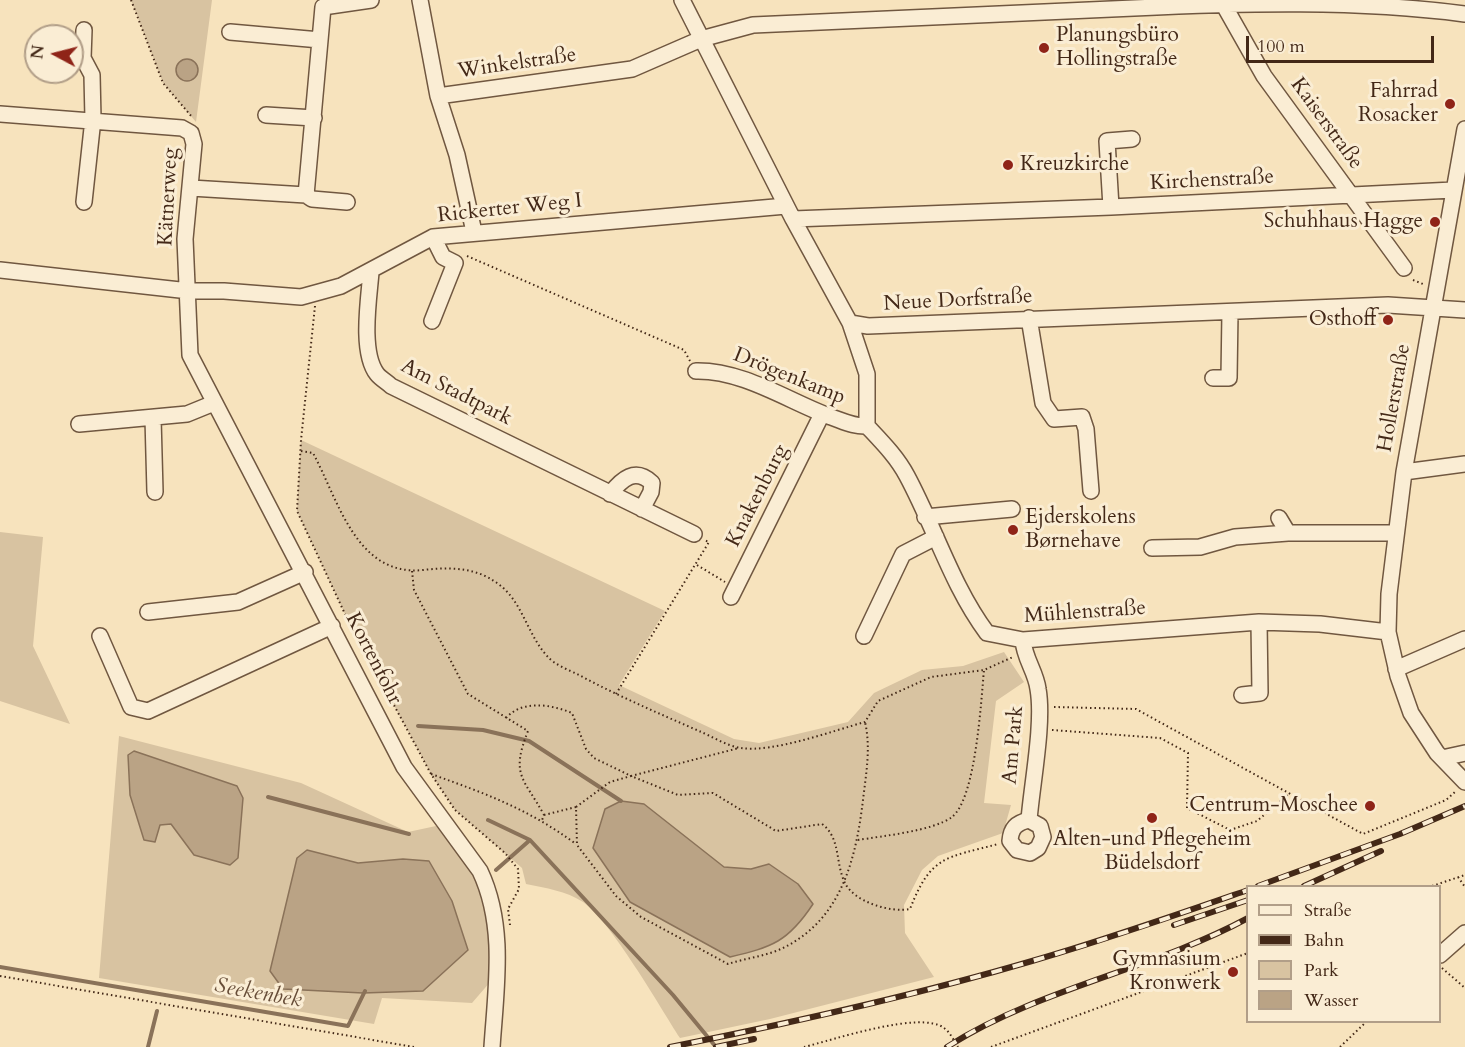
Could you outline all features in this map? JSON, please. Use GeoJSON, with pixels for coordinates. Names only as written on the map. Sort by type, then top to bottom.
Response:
{"type":"FeatureCollection","features":[{"type":"Feature","properties":{"kind":"street"},"geometry":{"type":"LineString","coordinates":[[306,195],[323,7],[371,0]]}},
{"type":"Feature","properties":{"kind":"street"},"geometry":{"type":"LineString","coordinates":[[420,0],[438,96]]}},
{"type":"Feature","properties":{"kind":"street"},"geometry":{"type":"LineString","coordinates":[[682,0],[790,212],[850,323],[867,374],[867,426]]}},
{"type":"Feature","properties":{"kind":"street","name":"Winkelstraße"},"geometry":{"type":"LineString","coordinates":[[474,232],[457,155],[438,96],[632,69],[701,39],[753,25],[1222,2],[1362,1],[1465,14]]}},
{"type":"Feature","properties":{"kind":"street","name":"Kaiserstraße"},"geometry":{"type":"LineString","coordinates":[[1222,2],[1264,76],[1404,268]]}},
{"type":"Feature","properties":{"kind":"street"},"geometry":{"type":"LineString","coordinates":[[231,32],[320,40]]}},
{"type":"Feature","properties":{"kind":"street"},"geometry":{"type":"LineString","coordinates":[[84,60],[92,75],[93,119],[84,202]]}},
{"type":"Feature","properties":{"kind":"street","name":"Kätnerweg"},"geometry":{"type":"LineString","coordinates":[[0,114],[93,119],[182,128],[192,133],[194,144],[185,239],[189,291]]}},
{"type":"Feature","properties":{"kind":"street"},"geometry":{"type":"LineString","coordinates":[[266,115],[314,118]]}},
{"type":"Feature","properties":{"kind":"street","name":"Hollerstraße"},"geometry":{"type":"LineString","coordinates":[[1462,786],[1424,736],[1411,712],[1397,672],[1388,632],[1395,533],[1404,472],[1431,309],[1457,187],[1465,129]]}},
{"type":"Feature","properties":{"kind":"street"},"geometry":{"type":"LineString","coordinates":[[1111,207],[1107,141],[1132,139]]}},
{"type":"Feature","properties":{"kind":"street","name":"Kirchenstraße"},"geometry":{"type":"LineString","coordinates":[[790,212],[1111,207],[1352,195],[1457,187]]}},
{"type":"Feature","properties":{"kind":"street"},"geometry":{"type":"LineString","coordinates":[[191,188],[306,195],[312,199],[347,202]]}},
{"type":"Feature","properties":{"kind":"street","name":"Rickerter Weg I"},"geometry":{"type":"LineString","coordinates":[[0,270],[189,291],[301,297],[317,294],[371,272],[433,237],[474,232],[790,212]]}},
{"type":"Feature","properties":{"kind":"street"},"geometry":{"type":"LineString","coordinates":[[432,321],[455,263],[443,257],[433,237]]}},
{"type":"Feature","properties":{"kind":"street","name":"Am Stadtpark"},"geometry":{"type":"LineString","coordinates":[[371,272],[368,336],[371,358],[376,373],[392,386],[694,534]]}},
{"type":"Feature","properties":{"kind":"street","name":"Kortenfohr"},"geometry":{"type":"LineString","coordinates":[[189,291],[190,355],[214,403],[305,572],[404,767],[480,871],[488,888],[495,915],[497,945],[492,1047]]}},
{"type":"Feature","properties":{"kind":"street","name":"Neue Dorfstraße"},"geometry":{"type":"LineString","coordinates":[[850,323],[868,326],[1388,305],[1418,305],[1431,309],[1465,310]]}},
{"type":"Feature","properties":{"kind":"street"},"geometry":{"type":"LineString","coordinates":[[1213,378],[1229,378],[1230,312]]}},
{"type":"Feature","properties":{"kind":"street"},"geometry":{"type":"LineString","coordinates":[[1029,318],[1043,403],[1054,419],[1082,417],[1086,429],[1091,491]]}},
{"type":"Feature","properties":{"kind":"street","name":"Drögenkamp"},"geometry":{"type":"LineString","coordinates":[[696,371],[729,374],[822,414],[858,427],[867,426]]}},
{"type":"Feature","properties":{"kind":"street"},"geometry":{"type":"LineString","coordinates":[[79,424],[187,414],[214,403]]}},
{"type":"Feature","properties":{"kind":"street","name":"Knakenburg"},"geometry":{"type":"LineString","coordinates":[[733,592],[822,414]]}},
{"type":"Feature","properties":{"kind":"street"},"geometry":{"type":"LineString","coordinates":[[153,418],[154,492]]}},
{"type":"Feature","properties":{"kind":"street","name":"Mühlenstraße"},"geometry":{"type":"LineString","coordinates":[[867,426],[891,452],[907,476],[958,587],[987,633],[1024,646],[1258,622],[1320,624],[1388,632]]}},
{"type":"Feature","properties":{"kind":"street"},"geometry":{"type":"LineString","coordinates":[[1404,472],[1465,464]]}},
{"type":"Feature","properties":{"kind":"street"},"geometry":{"type":"LineString","coordinates":[[610,494],[622,479],[636,474],[646,477],[651,483],[651,492],[642,509]]}},
{"type":"Feature","properties":{"kind":"street"},"geometry":{"type":"LineString","coordinates":[[925,517],[1012,508]]}},
{"type":"Feature","properties":{"kind":"street"},"geometry":{"type":"LineString","coordinates":[[1279,518],[1288,533]]}},
{"type":"Feature","properties":{"kind":"street"},"geometry":{"type":"LineString","coordinates":[[1152,548],[1200,547],[1235,537],[1288,533],[1395,533]]}},
{"type":"Feature","properties":{"kind":"street"},"geometry":{"type":"LineString","coordinates":[[864,636],[903,554],[936,537]]}},
{"type":"Feature","properties":{"kind":"street"},"geometry":{"type":"LineString","coordinates":[[148,612],[238,602],[305,572]]}},
{"type":"Feature","properties":{"kind":"street"},"geometry":{"type":"LineString","coordinates":[[1242,695],[1260,693],[1258,622]]}},
{"type":"Feature","properties":{"kind":"street"},"geometry":{"type":"LineString","coordinates":[[100,636],[131,707],[148,711],[332,626]]}},
{"type":"Feature","properties":{"kind":"street"},"geometry":{"type":"LineString","coordinates":[[1397,672],[1465,639]]}},
{"type":"Feature","properties":{"kind":"street","name":"Am Park"},"geometry":{"type":"LineString","coordinates":[[1024,646],[1038,687],[1039,707],[1029,820]]}},
{"type":"Feature","properties":{"kind":"street"},"geometry":{"type":"LineString","coordinates":[[1442,758],[1465,753]]}},
{"type":"Feature","properties":{"kind":"street"},"geometry":{"type":"LineString","coordinates":[[1029,820],[1040,826],[1043,837],[1038,848],[1030,853],[1017,850],[1010,841],[1011,831],[1018,822],[1029,820]]}},
{"type":"Feature","properties":{"kind":"street"},"geometry":{"type":"LineString","coordinates":[[1441,954],[1465,933]]}},
{"type":"Feature","properties":{"kind":"path"},"geometry":{"type":"LineString","coordinates":[[131,0],[163,83],[196,122]]}},
{"type":"Feature","properties":{"kind":"path"},"geometry":{"type":"LineString","coordinates":[[455,263],[468,255],[684,350],[696,371]]}},
{"type":"Feature","properties":{"kind":"path"},"geometry":{"type":"LineString","coordinates":[[1404,268],[1414,282],[1437,285]]}},
{"type":"Feature","properties":{"kind":"path"},"geometry":{"type":"LineString","coordinates":[[317,294],[297,511],[345,614],[431,774],[455,810],[505,853],[518,869],[519,889]]}},
{"type":"Feature","properties":{"kind":"path"},"geometry":{"type":"LineString","coordinates":[[301,451],[313,453],[354,536],[369,553],[385,564],[412,571],[460,568],[480,573],[497,583],[509,594],[525,618],[534,640],[549,659],[616,694],[739,748]]}},
{"type":"Feature","properties":{"kind":"path"},"geometry":{"type":"LineString","coordinates":[[616,694],[709,542],[694,534]]}},
{"type":"Feature","properties":{"kind":"path"},"geometry":{"type":"LineString","coordinates":[[697,565],[733,592]]}},
{"type":"Feature","properties":{"kind":"path"},"geometry":{"type":"LineString","coordinates":[[412,571],[414,590],[468,694],[528,731],[522,745],[518,765],[520,777],[544,815]]}},
{"type":"Feature","properties":{"kind":"path"},"geometry":{"type":"LineString","coordinates":[[431,774],[503,800],[542,820],[577,845],[616,896],[641,916],[728,963],[784,948],[811,930],[845,885],[858,840],[869,740],[865,723],[878,701],[931,677],[984,670],[1024,646]]}},
{"type":"Feature","properties":{"kind":"path"},"geometry":{"type":"LineString","coordinates":[[858,840],[925,827],[951,817],[963,802],[973,762],[984,670]]}},
{"type":"Feature","properties":{"kind":"path"},"geometry":{"type":"LineString","coordinates":[[506,718],[514,708],[522,705],[560,708],[572,713],[586,749],[594,758],[631,776],[678,795],[713,793],[776,831],[822,824],[832,831],[845,885],[872,904],[898,911],[910,909],[920,884],[945,858],[1010,841]]}},
{"type":"Feature","properties":{"kind":"path"},"geometry":{"type":"LineString","coordinates":[[1039,707],[1136,709],[1363,834],[1446,800],[1462,786]]}},
{"type":"Feature","properties":{"kind":"path"},"geometry":{"type":"LineString","coordinates":[[544,815],[576,807],[610,782],[739,748],[766,748],[865,723]]}},
{"type":"Feature","properties":{"kind":"path"},"geometry":{"type":"LineString","coordinates":[[1037,729],[1121,733],[1160,738],[1172,744],[1188,753],[1187,808],[1230,830],[1257,821],[1290,793]]}},
{"type":"Feature","properties":{"kind":"path"},"geometry":{"type":"LineString","coordinates":[[576,807],[577,845]]}},
{"type":"Feature","properties":{"kind":"path"},"geometry":{"type":"LineString","coordinates":[[542,820],[544,815]]}},
{"type":"Feature","properties":{"kind":"path"},"geometry":{"type":"LineString","coordinates":[[1435,885],[1465,875]]}},
{"type":"Feature","properties":{"kind":"path"},"geometry":{"type":"LineString","coordinates":[[1458,877],[1465,887]]}},
{"type":"Feature","properties":{"kind":"path"},"geometry":{"type":"LineString","coordinates":[[991,1047],[1246,954]]}},
{"type":"Feature","properties":{"kind":"path"},"geometry":{"type":"LineString","coordinates":[[1441,967],[1465,988]]}},
{"type":"Feature","properties":{"kind":"path"},"geometry":{"type":"LineString","coordinates":[[0,976],[414,1047]]}},
{"type":"Feature","properties":{"kind":"path"},"geometry":{"type":"LineString","coordinates":[[804,1047],[896,1023],[929,1022],[945,1028],[958,1047]]}},
{"type":"Feature","properties":{"kind":"path"},"geometry":{"type":"LineString","coordinates":[[1340,1047],[1365,1023]]}},
{"type":"Feature","properties":{"kind":"green space"},"geometry":{"type":"Polygon","coordinates":[[[131,0],[212,0],[196,122],[163,83],[131,0]]]}},
{"type":"Feature","properties":{"kind":"green space"},"geometry":{"type":"Polygon","coordinates":[[[301,440],[665,611],[619,685],[734,739],[759,743],[848,722],[874,693],[922,670],[963,666],[1004,652],[1024,682],[996,701],[984,803],[1011,805],[1003,833],[938,856],[922,870],[904,905],[905,933],[934,977],[770,1019],[680,1038],[648,986],[607,926],[594,912],[583,902],[570,895],[526,884],[522,868],[455,810],[431,774],[345,614],[297,511],[301,440]]]}},
{"type":"Feature","properties":{"kind":"green space"},"geometry":{"type":"Polygon","coordinates":[[[0,532],[43,537],[33,646],[70,724],[0,701],[0,532]]]}},
{"type":"Feature","properties":{"kind":"green space"},"geometry":{"type":"Polygon","coordinates":[[[119,736],[301,783],[408,832],[436,826],[475,872],[490,914],[491,981],[472,1003],[382,998],[374,1024],[99,978],[119,736]],[[134,751],[156,832],[160,824],[171,824],[194,855],[134,751]],[[307,850],[283,989],[403,859],[358,863],[307,850]]]}},
{"type":"Feature","properties":{"kind":"water"},"geometry":{"type":"Polygon","coordinates":[[[187,59],[195,62],[198,70],[195,78],[187,81],[179,78],[176,70],[179,62],[187,59]]]}},
{"type":"Feature","properties":{"kind":"water"},"geometry":{"type":"Polygon","coordinates":[[[134,751],[237,786],[243,798],[238,858],[230,865],[194,855],[171,824],[160,825],[155,842],[144,840],[130,795],[128,755],[134,751]]]}},
{"type":"Feature","properties":{"kind":"water"},"geometry":{"type":"Polygon","coordinates":[[[621,801],[644,804],[724,867],[751,869],[769,864],[798,884],[813,904],[795,927],[778,941],[757,950],[730,957],[630,902],[593,848],[605,809],[621,801]]]}},
{"type":"Feature","properties":{"kind":"water"},"geometry":{"type":"Polygon","coordinates":[[[307,850],[358,863],[403,859],[429,861],[452,901],[468,950],[423,991],[363,993],[283,989],[270,971],[297,858],[307,850]]]}},
{"type":"Feature","properties":{"kind":"waterway"},"geometry":{"type":"LineString","coordinates":[[418,726],[483,730],[529,741],[621,801]]}},
{"type":"Feature","properties":{"kind":"waterway"},"geometry":{"type":"LineString","coordinates":[[268,797],[409,834]]}},
{"type":"Feature","properties":{"kind":"waterway"},"geometry":{"type":"LineString","coordinates":[[488,820],[530,840]]}},
{"type":"Feature","properties":{"kind":"waterway","name":"Seekenbek"},"geometry":{"type":"LineString","coordinates":[[496,870],[530,840],[673,995],[716,1047]]}},
{"type":"Feature","properties":{"kind":"waterway","name":"Seekenbek"},"geometry":{"type":"LineString","coordinates":[[0,967],[348,1026],[365,991]]}},
{"type":"Feature","properties":{"kind":"waterway"},"geometry":{"type":"LineString","coordinates":[[148,1047],[157,1011]]}},
{"type":"Feature","properties":{"kind":"railway"},"geometry":{"type":"LineString","coordinates":[[1261,885],[1400,834],[1465,806]]}},
{"type":"Feature","properties":{"kind":"railway"},"geometry":{"type":"LineString","coordinates":[[1306,885],[1381,851]]}},
{"type":"Feature","properties":{"kind":"railway"},"geometry":{"type":"LineString","coordinates":[[670,1047],[852,1008],[987,974],[1113,936],[1246,891]]}},
{"type":"Feature","properties":{"kind":"railway"},"geometry":{"type":"LineString","coordinates":[[1174,925],[1246,901]]}},
{"type":"Feature","properties":{"kind":"railway"},"geometry":{"type":"LineString","coordinates":[[947,1047],[1019,1009],[1173,952],[1246,919]]}},
{"type":"Feature","properties":{"kind":"railway"},"geometry":{"type":"LineString","coordinates":[[716,1047],[754,1039]]}},
{"type":"Feature","properties":{"kind":"place","name":"Planungsbüro Hollingstraße"},"geometry":{"type":"Point","coordinates":[1044,48]}},
{"type":"Feature","properties":{"kind":"place","name":"Fahrrad Rosacker"},"geometry":{"type":"Point","coordinates":[1450,104]}},
{"type":"Feature","properties":{"kind":"place","name":"Kreuzkirche"},"geometry":{"type":"Point","coordinates":[1008,165]}},
{"type":"Feature","properties":{"kind":"place","name":"Schuhhaus Hagge"},"geometry":{"type":"Point","coordinates":[1435,222]}},
{"type":"Feature","properties":{"kind":"place","name":"Osthoff"},"geometry":{"type":"Point","coordinates":[1388,320]}},
{"type":"Feature","properties":{"kind":"place","name":"Ejderskolens Børnehave"},"geometry":{"type":"Point","coordinates":[1013,530]}},
{"type":"Feature","properties":{"kind":"place","name":"Centrum-Moschee"},"geometry":{"type":"Point","coordinates":[1370,806]}},
{"type":"Feature","properties":{"kind":"place","name":"Alten-und Pflegeheim Büdelsdorf"},"geometry":{"type":"Point","coordinates":[1152,818]}},
{"type":"Feature","properties":{"kind":"place","name":"Gymnasium Kronwerk"},"geometry":{"type":"Point","coordinates":[1233,972]}}]}
